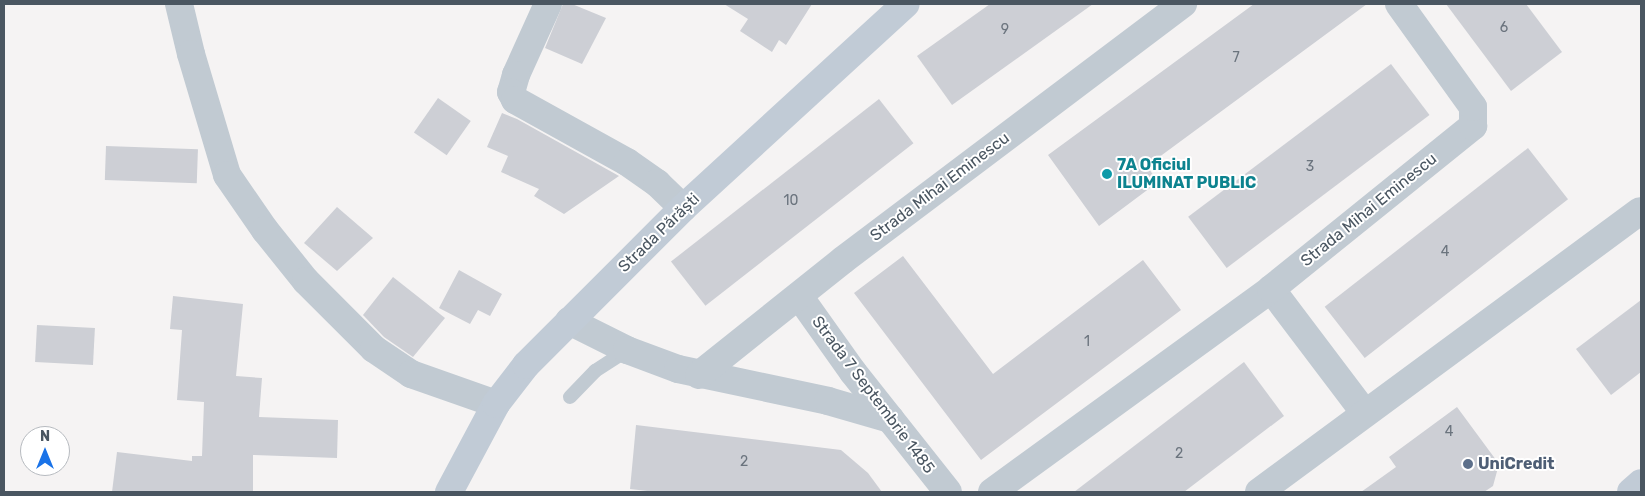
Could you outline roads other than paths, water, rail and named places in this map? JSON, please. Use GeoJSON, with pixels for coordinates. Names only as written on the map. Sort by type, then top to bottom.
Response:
{"type":"FeatureCollection","features":[{"type":"Feature","properties":{"kind":"street"},"geometry":{"type":"LineString","coordinates":[[179,4],[191,54],[227,175],[265,230],[306,281],[374,349],[411,374],[496,404]]}},
{"type":"Feature","properties":{"kind":"street"},"geometry":{"type":"LineString","coordinates":[[548,4],[516,75],[512,92],[515,100],[627,162],[657,183],[683,208]]}},
{"type":"Feature","properties":{"kind":"street","name":"Strada Părăști"},"geometry":{"type":"LineString","coordinates":[[449,492],[496,404],[526,365],[683,208],[906,4]]}},
{"type":"Feature","properties":{"kind":"street","name":"Strada Mihai Eminescu"},"geometry":{"type":"LineString","coordinates":[[699,375],[799,296],[1183,4]]}},
{"type":"Feature","properties":{"kind":"street","name":"Strada Mihai Eminescu"},"geometry":{"type":"LineString","coordinates":[[1271,289],[1473,126],[1473,107],[1399,4]]}},
{"type":"Feature","properties":{"kind":"street"},"geometry":{"type":"LineString","coordinates":[[1260,492],[1364,412],[1640,211]]}},
{"type":"Feature","properties":{"kind":"street"},"geometry":{"type":"LineString","coordinates":[[992,492],[1271,289],[1364,412]]}},
{"type":"Feature","properties":{"kind":"street","name":"Strada 7 Septembrie 1485"},"geometry":{"type":"LineString","coordinates":[[799,296],[890,419],[948,492]]}},
{"type":"Feature","properties":{"kind":"street"},"geometry":{"type":"LineString","coordinates":[[569,322],[626,350],[699,375],[828,401],[890,419]]}},
{"type":"Feature","properties":{"kind":"street"},"geometry":{"type":"LineString","coordinates":[[1631,492],[1641,483]]}},
{"type":"Feature","properties":{"kind":"lane"},"geometry":{"type":"LineString","coordinates":[[570,397],[595,371],[626,350]]}},
{"type":"Feature","properties":{"kind":"place","name":"7A Oficiul ILUMINAT PUBLIC"},"geometry":{"type":"Point","coordinates":[1107,174]}},
{"type":"Feature","properties":{"kind":"place","name":"UniCredit"},"geometry":{"type":"Point","coordinates":[1468,464]}}]}
